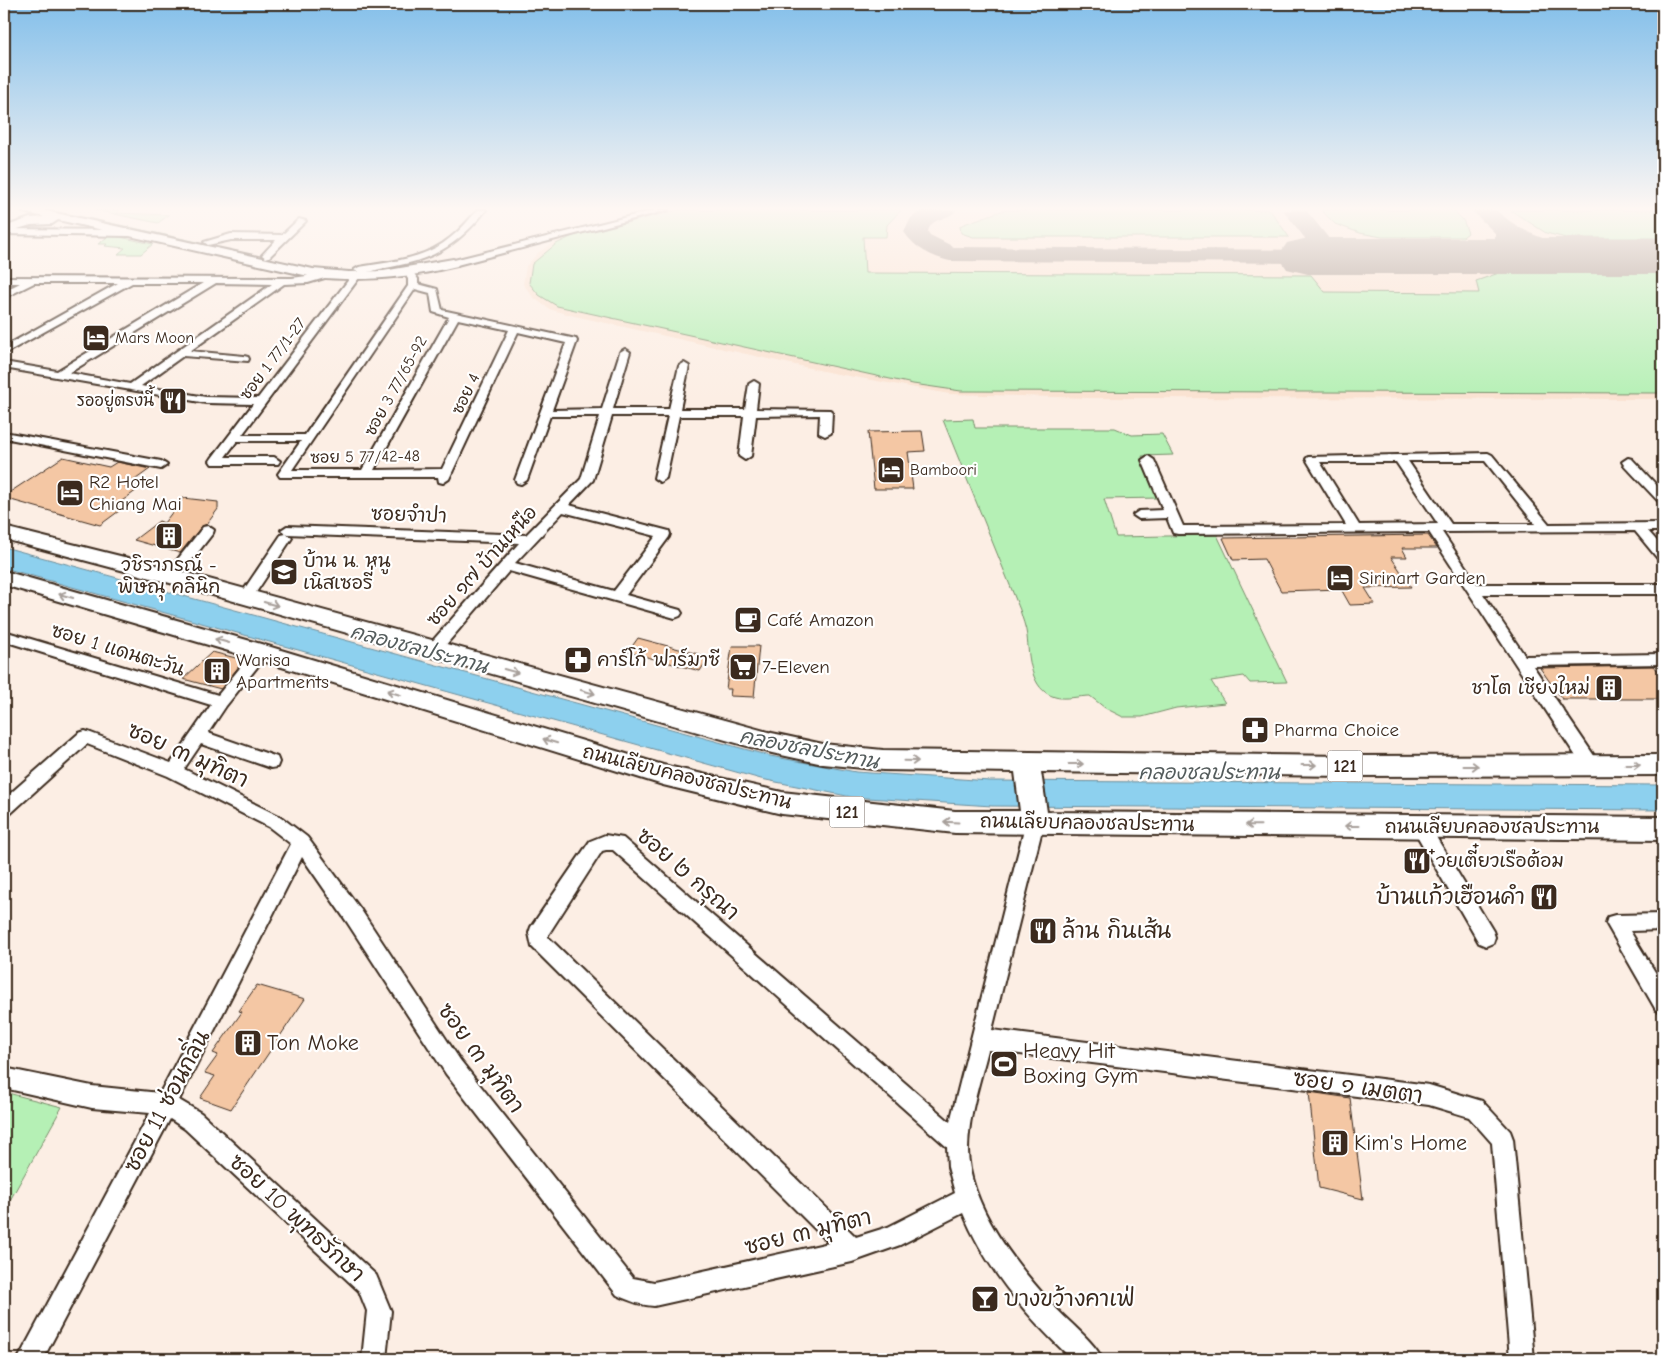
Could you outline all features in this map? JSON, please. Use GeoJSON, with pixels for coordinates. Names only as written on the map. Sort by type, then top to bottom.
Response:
{"type":"FeatureCollection","features":[{"type":"Feature","properties":{"kind":"main road","name":"121"},"geometry":{"type":"LineString","coordinates":[[4,533],[246,596],[433,650],[772,743],[823,754],[1028,771],[1663,765]]}},
{"type":"Feature","properties":{"kind":"main road","name":"ถนนเลียบคลองชลประทาน"},"geometry":{"type":"LineString","coordinates":[[4,578],[262,652],[663,775],[782,803],[904,818],[955,822],[1034,817],[1421,827],[1663,828]]}},
{"type":"Feature","properties":{"kind":"main road"},"geometry":{"type":"LineString","coordinates":[[1028,771],[1034,817]]}},
{"type":"Feature","properties":{"kind":"street"},"geometry":{"type":"LineString","coordinates":[[4,280],[282,281],[308,280],[330,274]]}},
{"type":"Feature","properties":{"kind":"street","name":"ซอย 1 77/1-27"},"geometry":{"type":"LineString","coordinates":[[274,461],[216,461],[358,274]]}},
{"type":"Feature","properties":{"kind":"street"},"geometry":{"type":"LineString","coordinates":[[234,438],[309,438],[413,286],[414,280],[409,274]]}},
{"type":"Feature","properties":{"kind":"street"},"geometry":{"type":"LineString","coordinates":[[4,295],[34,280]]}},
{"type":"Feature","properties":{"kind":"street"},"geometry":{"type":"LineString","coordinates":[[4,351],[131,280]]}},
{"type":"Feature","properties":{"kind":"street"},"geometry":{"type":"LineString","coordinates":[[58,375],[215,280]]}},
{"type":"Feature","properties":{"kind":"street"},"geometry":{"type":"LineString","coordinates":[[131,388],[282,281]]}},
{"type":"Feature","properties":{"kind":"street"},"geometry":{"type":"LineString","coordinates":[[413,286],[434,291],[436,310],[514,330],[572,341],[521,480]]}},
{"type":"Feature","properties":{"kind":"street","name":"ซอย 3 77/65-92"},"geometry":{"type":"LineString","coordinates":[[366,473],[455,316]]}},
{"type":"Feature","properties":{"kind":"street","name":"ซอย 4"},"geometry":{"type":"LineString","coordinates":[[445,476],[514,330]]}},
{"type":"Feature","properties":{"kind":"street","name":"ซอย ๑๗ บ้านเหนือ"},"geometry":{"type":"LineString","coordinates":[[433,650],[529,539],[587,480],[625,352]]}},
{"type":"Feature","properties":{"kind":"street"},"geometry":{"type":"LineString","coordinates":[[181,353],[244,359]]}},
{"type":"Feature","properties":{"kind":"street"},"geometry":{"type":"LineString","coordinates":[[660,478],[684,366]]}},
{"type":"Feature","properties":{"kind":"street"},"geometry":{"type":"LineString","coordinates":[[5,367],[206,400],[262,400]]}},
{"type":"Feature","properties":{"kind":"street"},"geometry":{"type":"LineString","coordinates":[[745,456],[754,384]]}},
{"type":"Feature","properties":{"kind":"street"},"geometry":{"type":"LineString","coordinates":[[546,413],[826,412],[825,433]]}},
{"type":"Feature","properties":{"kind":"street"},"geometry":{"type":"LineString","coordinates":[[4,435],[161,465]]}},
{"type":"Feature","properties":{"kind":"street","name":"ซอย 5 77/42-48"},"geometry":{"type":"LineString","coordinates":[[309,438],[284,474],[366,473],[445,476]]}},
{"type":"Feature","properties":{"kind":"street"},"geometry":{"type":"LineString","coordinates":[[1356,530],[1312,459],[1488,457],[1544,526]]}},
{"type":"Feature","properties":{"kind":"street"},"geometry":{"type":"LineString","coordinates":[[1400,459],[1473,589],[1591,765]]}},
{"type":"Feature","properties":{"kind":"street"},"geometry":{"type":"LineString","coordinates":[[1148,460],[1178,530],[1356,530],[1544,526],[1663,527]]}},
{"type":"Feature","properties":{"kind":"street"},"geometry":{"type":"LineString","coordinates":[[1628,462],[1663,499]]}},
{"type":"Feature","properties":{"kind":"street"},"geometry":{"type":"LineString","coordinates":[[560,507],[664,534],[618,596]]}},
{"type":"Feature","properties":{"kind":"street"},"geometry":{"type":"LineString","coordinates":[[1139,515],[1171,514]]}},
{"type":"Feature","properties":{"kind":"street"},"geometry":{"type":"LineString","coordinates":[[1637,526],[1663,556]]}},
{"type":"Feature","properties":{"kind":"street"},"geometry":{"type":"LineString","coordinates":[[172,576],[208,530]]}},
{"type":"Feature","properties":{"kind":"street","name":"ซอยจำปา"},"geometry":{"type":"LineString","coordinates":[[246,596],[287,534],[529,539]]}},
{"type":"Feature","properties":{"kind":"street"},"geometry":{"type":"LineString","coordinates":[[506,565],[676,613]]}},
{"type":"Feature","properties":{"kind":"street"},"geometry":{"type":"LineString","coordinates":[[1473,589],[1663,589]]}},
{"type":"Feature","properties":{"kind":"street","name":"ซอย 1 แดนตะวัน"},"geometry":{"type":"LineString","coordinates":[[4,636],[222,702]]}},
{"type":"Feature","properties":{"kind":"street"},"geometry":{"type":"LineString","coordinates":[[174,772],[222,702],[262,652]]}},
{"type":"Feature","properties":{"kind":"street"},"geometry":{"type":"LineString","coordinates":[[1521,661],[1663,659]]}},
{"type":"Feature","properties":{"kind":"street"},"geometry":{"type":"LineString","coordinates":[[198,736],[271,762]]}},
{"type":"Feature","properties":{"kind":"street","name":"ซอย ๓ มุทิตา"},"geometry":{"type":"LineString","coordinates":[[4,809],[85,737],[174,772],[275,822],[301,842],[354,916],[453,1067],[625,1287],[640,1293],[654,1294],[852,1250],[892,1237],[968,1198]]}},
{"type":"Feature","properties":{"kind":"street"},"geometry":{"type":"LineString","coordinates":[[1034,817],[964,1103],[957,1142],[959,1168],[968,1198],[981,1228],[1005,1264],[1047,1315],[1090,1359]]}},
{"type":"Feature","properties":{"kind":"street"},"geometry":{"type":"LineString","coordinates":[[1421,827],[1486,937]]}},
{"type":"Feature","properties":{"kind":"street","name":"ซอย 11 ซ่อนกลิ่น"},"geometry":{"type":"LineString","coordinates":[[30,1359],[166,1104],[301,842]]}},
{"type":"Feature","properties":{"kind":"street","name":"ซอย ๒ กรุณา"},"geometry":{"type":"LineString","coordinates":[[852,1250],[539,942],[538,933],[596,846],[606,842],[616,843],[957,1142]]}},
{"type":"Feature","properties":{"kind":"street"},"geometry":{"type":"LineString","coordinates":[[1663,922],[1615,922],[1663,1003]]}},
{"type":"Feature","properties":{"kind":"street","name":"ซอย ๑ เมตตา"},"geometry":{"type":"LineString","coordinates":[[980,1039],[1420,1094],[1475,1108],[1502,1140],[1522,1359]]}},
{"type":"Feature","properties":{"kind":"street"},"geometry":{"type":"LineString","coordinates":[[4,1078],[92,1097],[166,1104]]}},
{"type":"Feature","properties":{"kind":"street","name":"ซอย 10 พุทธรักษา"},"geometry":{"type":"LineString","coordinates":[[166,1104],[193,1121],[368,1283],[379,1311],[374,1359]]}},
{"type":"Feature","properties":{"kind":"shaded area"},"geometry":{"type":"Polygon","coordinates":[[[525,274],[1663,274],[1663,399],[1091,398],[950,394],[832,373],[570,315],[549,309],[533,297],[523,284],[525,274]]]}},
{"type":"Feature","properties":{"kind":"green space"},"geometry":{"type":"Polygon","coordinates":[[[530,274],[1311,275],[1325,292],[1479,293],[1476,281],[1497,274],[1663,274],[1663,393],[961,391],[913,384],[557,306],[539,295],[529,283],[530,274]]]}},
{"type":"Feature","properties":{"kind":"green space"},"geometry":{"type":"Polygon","coordinates":[[[973,419],[975,428],[1115,428],[1132,435],[1162,434],[1173,455],[1142,456],[1160,498],[1104,499],[1116,537],[1217,535],[1287,682],[1250,683],[1244,676],[1211,681],[1225,703],[1176,708],[1142,717],[1123,717],[1105,708],[1090,696],[1063,698],[1047,693],[1040,687],[1032,672],[1026,633],[1020,610],[943,420],[973,419]]]}},
{"type":"Feature","properties":{"kind":"green space"},"geometry":{"type":"Polygon","coordinates":[[[4,1092],[62,1107],[4,1211],[4,1092]]]}},
{"type":"Feature","properties":{"kind":"water"},"geometry":{"type":"Polygon","coordinates":[[[4,547],[770,756],[856,772],[990,781],[1663,785],[1663,810],[992,806],[852,797],[761,779],[4,568],[4,547]]]}},
{"type":"Feature","properties":{"kind":"building","name":"Bamboori"},"geometry":{"type":"Polygon","coordinates":[[[922,431],[925,451],[908,452],[913,489],[874,489],[868,432],[922,431]]]}},
{"type":"Feature","properties":{"kind":"building","name":"R2 Hotel Chiang Mai"},"geometry":{"type":"Polygon","coordinates":[[[63,457],[109,467],[117,462],[150,469],[125,487],[137,490],[115,506],[123,508],[100,525],[4,498],[4,496],[63,457]]]}},
{"type":"Feature","properties":{"kind":"building"},"geometry":{"type":"Polygon","coordinates":[[[183,498],[218,502],[218,509],[180,553],[134,540],[159,521],[164,523],[183,498]]]}},
{"type":"Feature","properties":{"kind":"building","name":"Sirinart Garden"},"geometry":{"type":"Polygon","coordinates":[[[1428,535],[1437,548],[1402,548],[1407,557],[1391,557],[1411,587],[1365,588],[1375,604],[1350,605],[1341,589],[1281,591],[1264,559],[1233,560],[1223,538],[1428,535]]]}},
{"type":"Feature","properties":{"kind":"building"},"geometry":{"type":"Polygon","coordinates":[[[638,638],[709,657],[700,671],[628,652],[638,638]]]}},
{"type":"Feature","properties":{"kind":"building","name":"7-Eleven"},"geometry":{"type":"Polygon","coordinates":[[[732,646],[759,646],[754,697],[730,696],[731,689],[726,689],[732,646]]]}},
{"type":"Feature","properties":{"kind":"building","name":"Warisa Apartments"},"geometry":{"type":"Polygon","coordinates":[[[212,652],[244,660],[221,689],[183,679],[212,652]]]}},
{"type":"Feature","properties":{"kind":"building","name":"ชาโต เชียงใหม่"},"geometry":{"type":"Polygon","coordinates":[[[1654,666],[1663,677],[1663,699],[1562,699],[1540,668],[1654,666]]]}},
{"type":"Feature","properties":{"kind":"building","name":"Ton Moke"},"geometry":{"type":"Polygon","coordinates":[[[257,985],[305,999],[231,1109],[200,1098],[215,1076],[205,1073],[218,1055],[213,1053],[242,1012],[239,1011],[257,985]]]}},
{"type":"Feature","properties":{"kind":"building","name":"Kim's Home"},"geometry":{"type":"Polygon","coordinates":[[[1309,1092],[1350,1098],[1363,1199],[1319,1188],[1309,1092]]]}},
{"type":"Feature","properties":{"kind":"place","name":"Mars Moon"},"geometry":{"type":"Point","coordinates":[96,338]}},
{"type":"Feature","properties":{"kind":"place","name":"รออยู่ตรงนี้"},"geometry":{"type":"Point","coordinates":[173,401]}},
{"type":"Feature","properties":{"kind":"place","name":"Bamboori"},"geometry":{"type":"Point","coordinates":[891,470]}},
{"type":"Feature","properties":{"kind":"place","name":"R2 Hotel Chiang Mai"},"geometry":{"type":"Point","coordinates":[70,493]}},
{"type":"Feature","properties":{"kind":"place","name":"วชิราภรณ์ - พิษณุ คลินิก"},"geometry":{"type":"Point","coordinates":[169,536]}},
{"type":"Feature","properties":{"kind":"place","name":"บ้าน น. หนู เนิสเซอรี่"},"geometry":{"type":"Point","coordinates":[284,572]}},
{"type":"Feature","properties":{"kind":"place","name":"Sirinart Garden"},"geometry":{"type":"Point","coordinates":[1340,578]}},
{"type":"Feature","properties":{"kind":"place","name":"Café Amazon"},"geometry":{"type":"Point","coordinates":[748,620]}},
{"type":"Feature","properties":{"kind":"place","name":"คาร์โก้ ฟาร์มาซี"},"geometry":{"type":"Point","coordinates":[578,660]}},
{"type":"Feature","properties":{"kind":"place","name":"7-Eleven"},"geometry":{"type":"Point","coordinates":[743,667]}},
{"type":"Feature","properties":{"kind":"place","name":"Warisa Apartments"},"geometry":{"type":"Point","coordinates":[217,671]}},
{"type":"Feature","properties":{"kind":"place","name":"ชาโต เชียงใหม่"},"geometry":{"type":"Point","coordinates":[1609,688]}},
{"type":"Feature","properties":{"kind":"place","name":"Pharma Choice"},"geometry":{"type":"Point","coordinates":[1255,730]}},
{"type":"Feature","properties":{"kind":"place","name":"๋วยเตี๋ยวเรือต้อม"},"geometry":{"type":"Point","coordinates":[1417,861]}},
{"type":"Feature","properties":{"kind":"place","name":"บ้านแก้วเฮือนคำ"},"geometry":{"type":"Point","coordinates":[1544,897]}},
{"type":"Feature","properties":{"kind":"place","name":"ล้าน กินเส้น"},"geometry":{"type":"Point","coordinates":[1043,931]}},
{"type":"Feature","properties":{"kind":"place","name":"Ton Moke"},"geometry":{"type":"Point","coordinates":[248,1043]}},
{"type":"Feature","properties":{"kind":"place","name":"Heavy Hit Boxing Gym"},"geometry":{"type":"Point","coordinates":[1004,1064]}},
{"type":"Feature","properties":{"kind":"place","name":"Kim's Home"},"geometry":{"type":"Point","coordinates":[1335,1143]}},
{"type":"Feature","properties":{"kind":"place","name":"บางขว้างคาเฟ่"},"geometry":{"type":"Point","coordinates":[985,1299]}},
{"type":"Feature","properties":{"kind":"water label","name":"คลองชลประทาน"},"geometry":{"type":"Point","coordinates":[419,649]}},
{"type":"Feature","properties":{"kind":"water label","name":"คลองชลประทาน"},"geometry":{"type":"Point","coordinates":[809,749]}},
{"type":"Feature","properties":{"kind":"water label","name":"คลองชลประทาน"},"geometry":{"type":"Point","coordinates":[1209,772]}}]}
